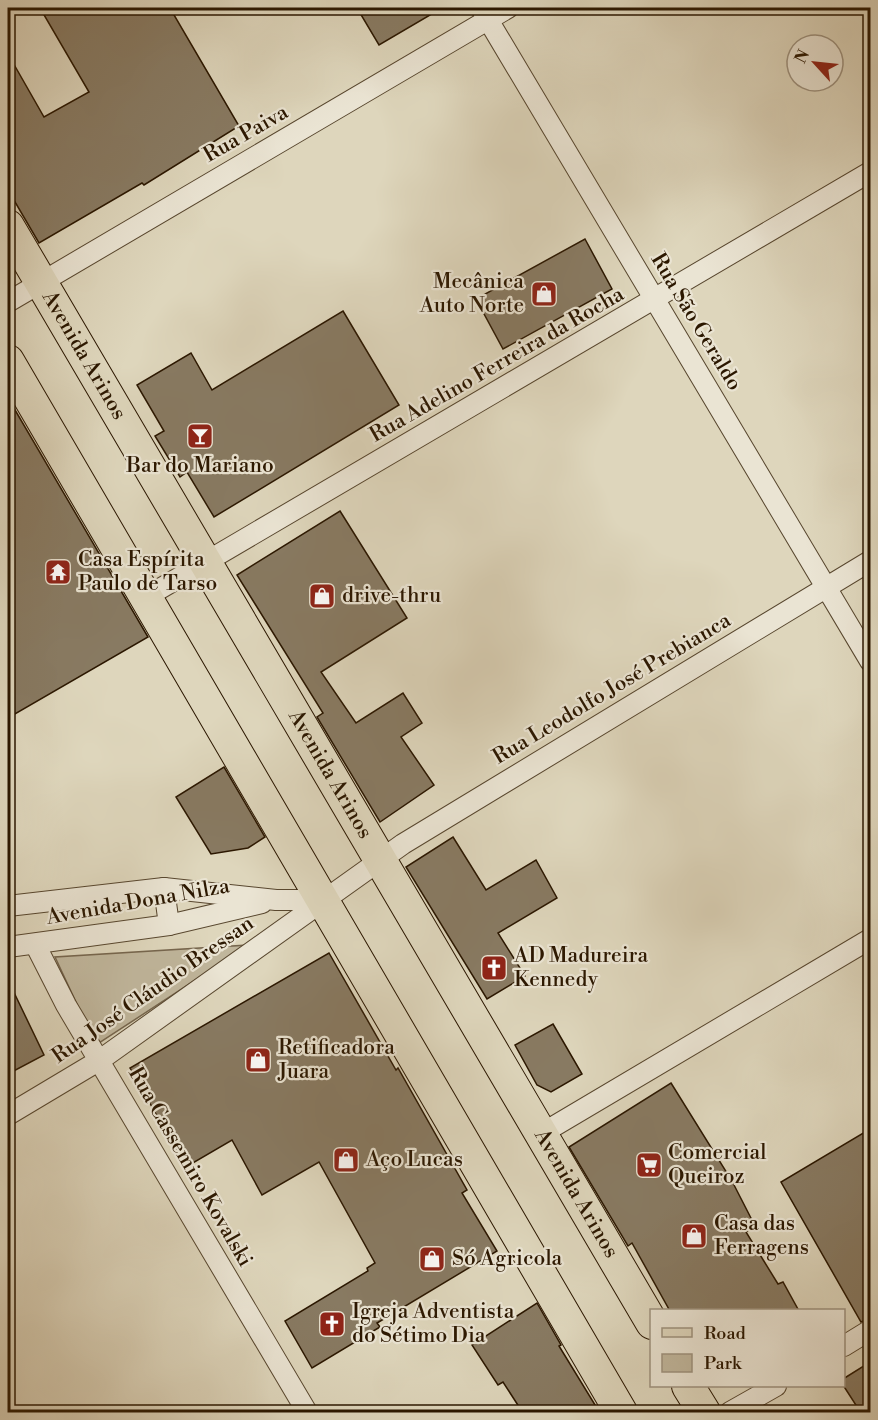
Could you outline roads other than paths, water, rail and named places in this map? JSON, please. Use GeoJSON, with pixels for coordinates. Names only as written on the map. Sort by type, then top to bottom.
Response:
{"type":"FeatureCollection","features":[{"type":"Feature","properties":{"kind":"main road","name":"Avenida Arinos"},"geometry":{"type":"LineString","coordinates":[[8,226],[650,1321]]}},
{"type":"Feature","properties":{"kind":"main road"},"geometry":{"type":"LineString","coordinates":[[8,361],[621,1413]]}},
{"type":"Feature","properties":{"kind":"main road"},"geometry":{"type":"LineString","coordinates":[[689,1387],[704,1413]]}},
{"type":"Feature","properties":{"kind":"street","name":"Rua Paiva"},"geometry":{"type":"LineString","coordinates":[[8,302],[484,14],[508,8]]}},
{"type":"Feature","properties":{"kind":"street","name":"Rua São Geraldo"},"geometry":{"type":"LineString","coordinates":[[484,14],[870,662]]}},
{"type":"Feature","properties":{"kind":"street","name":"Rua Adelino Ferreira da Rocha"},"geometry":{"type":"LineString","coordinates":[[146,597],[656,301],[870,172]]}},
{"type":"Feature","properties":{"kind":"street","name":"Rua Leodolfo José Prebianca"},"geometry":{"type":"LineString","coordinates":[[321,900],[403,844],[870,561]]}},
{"type":"Feature","properties":{"kind":"street","name":"Avenida Dona Nilza"},"geometry":{"type":"LineString","coordinates":[[8,906],[164,888],[276,900],[321,900]]}},
{"type":"Feature","properties":{"kind":"street"},"geometry":{"type":"LineString","coordinates":[[164,888],[169,924]]}},
{"type":"Feature","properties":{"kind":"street","name":"Avenida Dona Nilza"},"geometry":{"type":"LineString","coordinates":[[8,947],[169,924],[276,900]]}},
{"type":"Feature","properties":{"kind":"street","name":"Rua José Cláudio Bressan"},"geometry":{"type":"LineString","coordinates":[[8,1115],[100,1060],[321,900]]}},
{"type":"Feature","properties":{"kind":"street"},"geometry":{"type":"LineString","coordinates":[[541,1134],[870,939]]}},
{"type":"Feature","properties":{"kind":"street","name":"Rua Cassemiro Kovalski"},"geometry":{"type":"LineString","coordinates":[[34,944],[66,1005],[307,1413]]}},
{"type":"Feature","properties":{"kind":"street"},"geometry":{"type":"LineString","coordinates":[[845,1345],[870,1330]]}},
{"type":"Feature","properties":{"kind":"street"},"geometry":{"type":"LineString","coordinates":[[730,1413],[774,1387]]}},
{"type":"Feature","properties":{"kind":"place","name":"Mecânica Auto Norte"},"geometry":{"type":"Point","coordinates":[544,294]}},
{"type":"Feature","properties":{"kind":"place","name":"Bar do Mariano"},"geometry":{"type":"Point","coordinates":[200,436]}},
{"type":"Feature","properties":{"kind":"place","name":"Casa Espírita Paulo de Tarso"},"geometry":{"type":"Point","coordinates":[58,572]}},
{"type":"Feature","properties":{"kind":"place","name":"drive-thru"},"geometry":{"type":"Point","coordinates":[322,596]}},
{"type":"Feature","properties":{"kind":"place","name":"AD Madureira Kennedy"},"geometry":{"type":"Point","coordinates":[494,968]}},
{"type":"Feature","properties":{"kind":"place","name":"Retificadora Juara"},"geometry":{"type":"Point","coordinates":[258,1060]}},
{"type":"Feature","properties":{"kind":"place","name":"Aço Lucas"},"geometry":{"type":"Point","coordinates":[346,1160]}},
{"type":"Feature","properties":{"kind":"place","name":"Comercial Queiroz"},"geometry":{"type":"Point","coordinates":[649,1165]}},
{"type":"Feature","properties":{"kind":"place","name":"Casa das Ferragens"},"geometry":{"type":"Point","coordinates":[694,1236]}},
{"type":"Feature","properties":{"kind":"place","name":"Só Agricola"},"geometry":{"type":"Point","coordinates":[432,1259]}},
{"type":"Feature","properties":{"kind":"place","name":"Igreja Adventista do Sétimo Dia"},"geometry":{"type":"Point","coordinates":[332,1324]}}]}
